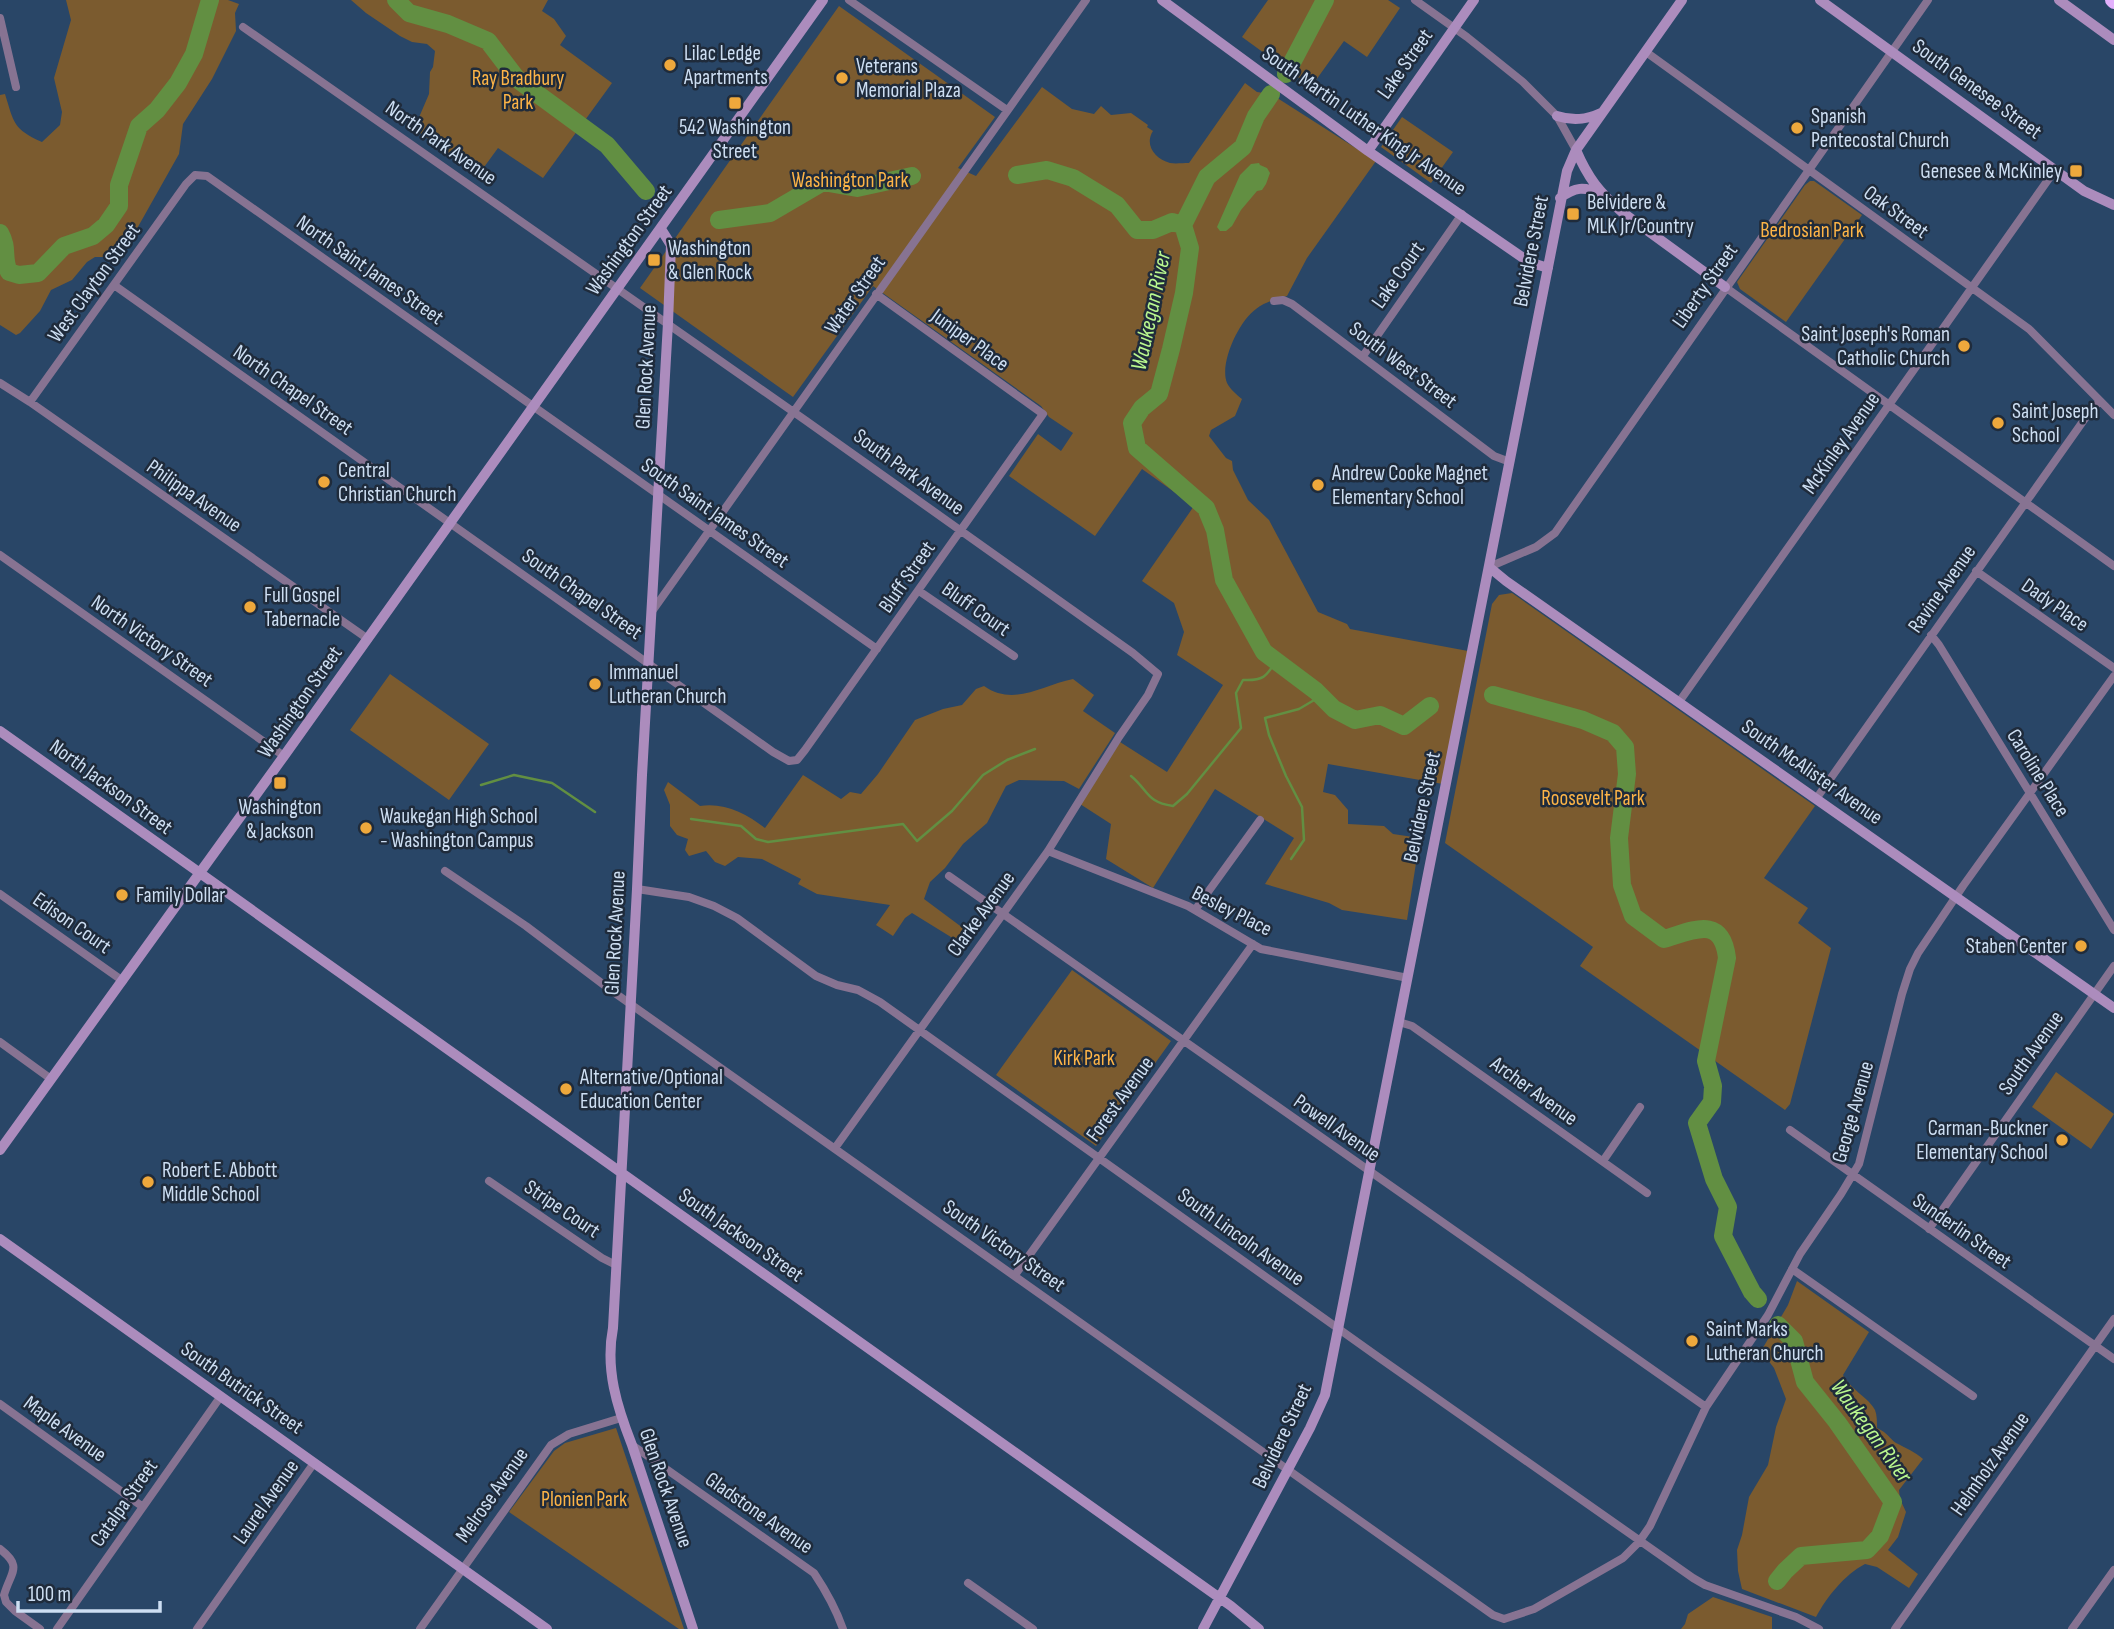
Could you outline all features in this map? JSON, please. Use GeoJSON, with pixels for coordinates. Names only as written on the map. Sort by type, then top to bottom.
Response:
{"type":"FeatureCollection","features":[{"type":"Feature","properties":{"kind":"street","name":"Washington Street"},"geometry":{"type":"LineString","coordinates":[[0,1150],[823,0]]}},
{"type":"Feature","properties":{"kind":"street"},"geometry":{"type":"LineString","coordinates":[[849,0],[1007,110]]}},
{"type":"Feature","properties":{"kind":"street","name":"Water Street"},"geometry":{"type":"LineString","coordinates":[[653,610],[1086,0]]}},
{"type":"Feature","properties":{"kind":"street","name":"South Martin Luther King Jr Avenue"},"geometry":{"type":"LineString","coordinates":[[1162,0],[1368,151],[1529,262],[1548,268]]}},
{"type":"Feature","properties":{"kind":"street"},"geometry":{"type":"LineString","coordinates":[[1415,0],[1516,75],[1557,116],[1589,177],[1604,196],[1622,212],[2114,566]]}},
{"type":"Feature","properties":{"kind":"street","name":"Lake Street"},"geometry":{"type":"LineString","coordinates":[[1368,151],[1474,0]]}},
{"type":"Feature","properties":{"kind":"street","name":"South Genesee Street"},"geometry":{"type":"LineString","coordinates":[[1820,0],[2084,191],[2114,205]]}},
{"type":"Feature","properties":{"kind":"street","name":"Liberty Street"},"geometry":{"type":"LineString","coordinates":[[1489,567],[1536,547],[1555,533],[1928,0]]}},
{"type":"Feature","properties":{"kind":"street"},"geometry":{"type":"LineString","coordinates":[[2059,0],[2114,40]]}},
{"type":"Feature","properties":{"kind":"street","name":"Belvidere Street"},"geometry":{"type":"LineString","coordinates":[[1203,1629],[1325,1395],[1567,171],[1576,149],[1646,51],[1677,2]]}},
{"type":"Feature","properties":{"kind":"street"},"geometry":{"type":"LineString","coordinates":[[0,18],[16,87]]}},
{"type":"Feature","properties":{"kind":"street","name":"North Park Avenue"},"geometry":{"type":"LineString","coordinates":[[243,27],[618,288]]}},
{"type":"Feature","properties":{"kind":"street","name":"Oak Street"},"geometry":{"type":"LineString","coordinates":[[1646,51],[2029,329],[2114,415]]}},
{"type":"Feature","properties":{"kind":"street"},"geometry":{"type":"LineString","coordinates":[[1557,116],[1569,120],[1585,119],[1603,112]]}},
{"type":"Feature","properties":{"kind":"street","name":"McKinley Avenue"},"geometry":{"type":"LineString","coordinates":[[1679,702],[2055,170]]}},
{"type":"Feature","properties":{"kind":"street","name":"North Saint James Street"},"geometry":{"type":"LineString","coordinates":[[186,184],[195,175],[207,176],[533,406]]}},
{"type":"Feature","properties":{"kind":"street","name":"West Clayton Street"},"geometry":{"type":"LineString","coordinates":[[30,402],[186,184]]}},
{"type":"Feature","properties":{"kind":"street"},"geometry":{"type":"LineString","coordinates":[[1560,198],[1582,188],[1604,196]]}},
{"type":"Feature","properties":{"kind":"street","name":"Lake Court"},"geometry":{"type":"LineString","coordinates":[[1363,356],[1462,214]]}},
{"type":"Feature","properties":{"kind":"street","name":"Glen Rock Avenue"},"geometry":{"type":"LineString","coordinates":[[661,229],[671,245],[668,323],[613,1328],[610,1343],[611,1376],[621,1418],[693,1629]]}},
{"type":"Feature","properties":{"kind":"street","name":"North Chapel Street"},"geometry":{"type":"LineString","coordinates":[[114,285],[451,522]]}},
{"type":"Feature","properties":{"kind":"street","name":"South Park Avenue"},"geometry":{"type":"LineString","coordinates":[[618,288],[1154,670],[1158,674],[1148,695]]}},
{"type":"Feature","properties":{"kind":"street","name":"Juniper Place"},"geometry":{"type":"LineString","coordinates":[[877,294],[1044,414]]}},
{"type":"Feature","properties":{"kind":"street","name":"South West Street"},"geometry":{"type":"LineString","coordinates":[[1274,301],[1283,300],[1292,304],[1494,456],[1510,462]]}},
{"type":"Feature","properties":{"kind":"street","name":"Philippa Avenue"},"geometry":{"type":"LineString","coordinates":[[0,383],[368,639]]}},
{"type":"Feature","properties":{"kind":"street","name":"Ravine Avenue"},"geometry":{"type":"LineString","coordinates":[[1816,799],[1976,571],[2100,401]]}},
{"type":"Feature","properties":{"kind":"street","name":"South Saint James Street"},"geometry":{"type":"LineString","coordinates":[[533,406],[877,649]]}},
{"type":"Feature","properties":{"kind":"street","name":"Bluff Street"},"geometry":{"type":"LineString","coordinates":[[797,760],[1044,414]]}},
{"type":"Feature","properties":{"kind":"street","name":"South Chapel Street"},"geometry":{"type":"LineString","coordinates":[[451,522],[773,752],[789,761],[797,760]]}},
{"type":"Feature","properties":{"kind":"street","name":"North Victory Street"},"geometry":{"type":"LineString","coordinates":[[0,555],[284,756]]}},
{"type":"Feature","properties":{"kind":"street","name":"South McAlister Avenue"},"geometry":{"type":"LineString","coordinates":[[1489,567],[2114,1008]]}},
{"type":"Feature","properties":{"kind":"street","name":"Dady Place"},"geometry":{"type":"LineString","coordinates":[[1976,571],[2114,668]]}},
{"type":"Feature","properties":{"kind":"street","name":"Bluff Court"},"geometry":{"type":"LineString","coordinates":[[919,591],[1014,656]]}},
{"type":"Feature","properties":{"kind":"street","name":"Caroline Place"},"geometry":{"type":"LineString","coordinates":[[1931,635],[2114,930]]}},
{"type":"Feature","properties":{"kind":"street","name":"George Avenue"},"geometry":{"type":"LineString","coordinates":[[1550,1600],[1623,1558],[1650,1526],[1706,1407],[1768,1314],[1800,1254],[1853,1175],[1861,1158],[1910,969],[1957,897],[2114,676]]}},
{"type":"Feature","properties":{"kind":"street","name":"Clarke Avenue"},"geometry":{"type":"LineString","coordinates":[[835,1148],[1048,851],[1148,695]]}},
{"type":"Feature","properties":{"kind":"street","name":"North Jackson Street"},"geometry":{"type":"LineString","coordinates":[[0,732],[199,875]]}},
{"type":"Feature","properties":{"kind":"street"},"geometry":{"type":"LineString","coordinates":[[1195,910],[1260,820]]}},
{"type":"Feature","properties":{"kind":"street","name":"Besley Place"},"geometry":{"type":"LineString","coordinates":[[1048,851],[1195,910],[1263,949],[1408,978]]}},
{"type":"Feature","properties":{"kind":"street","name":"South Victory Street"},"geometry":{"type":"LineString","coordinates":[[445,871],[1498,1617],[1504,1619],[1522,1614],[1550,1600]]}},
{"type":"Feature","properties":{"kind":"street","name":"South Jackson Street"},"geometry":{"type":"LineString","coordinates":[[199,875],[1220,1598],[1258,1629]]}},
{"type":"Feature","properties":{"kind":"street","name":"Powell Avenue"},"geometry":{"type":"LineString","coordinates":[[949,876],[1706,1407]]}},
{"type":"Feature","properties":{"kind":"street","name":"South Lincoln Avenue"},"geometry":{"type":"LineString","coordinates":[[637,889],[689,897],[714,906],[737,918],[816,976],[858,990],[880,1002],[1639,1542],[1705,1585],[1796,1617],[1819,1629]]}},
{"type":"Feature","properties":{"kind":"street","name":"Edison Court"},"geometry":{"type":"LineString","coordinates":[[0,894],[123,981]]}},
{"type":"Feature","properties":{"kind":"street","name":"Forest Avenue"},"geometry":{"type":"LineString","coordinates":[[1015,1275],[1253,944]]}},
{"type":"Feature","properties":{"kind":"street","name":"South Avenue"},"geometry":{"type":"LineString","coordinates":[[1929,1229],[2114,966]]}},
{"type":"Feature","properties":{"kind":"street","name":"Archer Avenue"},"geometry":{"type":"LineString","coordinates":[[1399,1022],[1412,1026],[1647,1193]]}},
{"type":"Feature","properties":{"kind":"street"},"geometry":{"type":"LineString","coordinates":[[0,1042],[51,1079]]}},
{"type":"Feature","properties":{"kind":"street"},"geometry":{"type":"LineString","coordinates":[[1602,1161],[1640,1107]]}},
{"type":"Feature","properties":{"kind":"street","name":"Sunderlin Street"},"geometry":{"type":"LineString","coordinates":[[1790,1130],[2114,1359]]}},
{"type":"Feature","properties":{"kind":"street","name":"Stripe Court"},"geometry":{"type":"LineString","coordinates":[[489,1181],[616,1265]]}},
{"type":"Feature","properties":{"kind":"street","name":"South Butrick Street"},"geometry":{"type":"LineString","coordinates":[[0,1239],[547,1629]]}},
{"type":"Feature","properties":{"kind":"street"},"geometry":{"type":"LineString","coordinates":[[1792,1269],[1973,1396]]}},
{"type":"Feature","properties":{"kind":"street","name":"Helmholz Avenue"},"geometry":{"type":"LineString","coordinates":[[1895,1629],[2114,1319]]}},
{"type":"Feature","properties":{"kind":"street","name":"Catalpa Street"},"geometry":{"type":"LineString","coordinates":[[57,1629],[221,1396]]}},
{"type":"Feature","properties":{"kind":"street","name":"Maple Avenue"},"geometry":{"type":"LineString","coordinates":[[0,1404],[143,1507]]}},
{"type":"Feature","properties":{"kind":"street","name":"Melrose Avenue"},"geometry":{"type":"LineString","coordinates":[[420,1629],[551,1445],[569,1434],[621,1418]]}},
{"type":"Feature","properties":{"kind":"street","name":"Gladstone Avenue"},"geometry":{"type":"LineString","coordinates":[[632,1445],[814,1573],[826,1590],[843,1629]]}},
{"type":"Feature","properties":{"kind":"street","name":"Laurel Avenue"},"geometry":{"type":"LineString","coordinates":[[197,1629],[314,1463]]}},
{"type":"Feature","properties":{"kind":"street"},"geometry":{"type":"LineString","coordinates":[[0,1549],[12,1558],[15,1567],[4,1595],[6,1602],[40,1629]]}},
{"type":"Feature","properties":{"kind":"street"},"geometry":{"type":"LineString","coordinates":[[2072,1629],[2114,1570]]}},
{"type":"Feature","properties":{"kind":"street"},"geometry":{"type":"LineString","coordinates":[[968,1583],[1032,1629]]}},
{"type":"Feature","properties":{"kind":"green space"},"geometry":{"type":"Polygon","coordinates":[[[66,0],[228,0],[239,4],[235,13],[236,31],[212,79],[183,124],[179,154],[130,241],[112,257],[95,257],[87,262],[72,280],[51,290],[40,311],[16,335],[0,325],[0,95],[5,94],[10,112],[20,129],[42,142],[60,125],[62,112],[54,78],[71,20],[66,0]]]}},
{"type":"Feature","properties":{"kind":"green space","name":"Ray Bradbury Park"},"geometry":{"type":"Polygon","coordinates":[[[351,0],[548,0],[542,11],[554,19],[566,36],[560,45],[612,83],[543,178],[498,148],[479,174],[414,129],[429,94],[435,51],[427,44],[412,42],[400,36],[351,0]]]}},
{"type":"Feature","properties":{"kind":"green space"},"geometry":{"type":"Polygon","coordinates":[[[1268,0],[1388,0],[1400,8],[1367,57],[1344,41],[1311,87],[1242,37],[1268,0]]]}},
{"type":"Feature","properties":{"kind":"green space","name":"Washington Park"},"geometry":{"type":"Polygon","coordinates":[[[839,6],[995,117],[958,168],[976,176],[1042,87],[1072,109],[1094,114],[1101,106],[1111,115],[1131,113],[1153,131],[1150,146],[1156,155],[1170,163],[1189,163],[1245,83],[1257,92],[1271,94],[1376,161],[1307,258],[1287,296],[1256,309],[1237,332],[1228,354],[1225,375],[1228,385],[1242,399],[1235,416],[1211,430],[1209,436],[1226,458],[1232,461],[1233,470],[1248,500],[1269,520],[1318,612],[1347,624],[1350,629],[1468,651],[1443,784],[1328,764],[1323,792],[1335,795],[1348,810],[1348,824],[1384,826],[1393,834],[1420,838],[1407,920],[1342,910],[1329,903],[1265,884],[1294,838],[1215,789],[1153,888],[1106,859],[1111,824],[1080,804],[1120,742],[1167,772],[1223,685],[1177,655],[1184,632],[1174,603],[1142,581],[1194,506],[1142,469],[1095,536],[1009,476],[1038,434],[1061,451],[1073,433],[1049,417],[1041,406],[873,286],[793,397],[640,288],[839,6]]]}},
{"type":"Feature","properties":{"kind":"green space"},"geometry":{"type":"Polygon","coordinates":[[[1402,117],[1453,152],[1431,183],[1381,147],[1402,117]]]}},
{"type":"Feature","properties":{"kind":"green space","name":"Bedrosian Park"},"geometry":{"type":"Polygon","coordinates":[[[1810,181],[1814,181],[1862,215],[1786,322],[1740,289],[1737,282],[1810,181]]]}},
{"type":"Feature","properties":{"kind":"green space","name":"Roosevelt Park"},"geometry":{"type":"Polygon","coordinates":[[[1512,593],[1815,806],[1764,878],[1808,908],[1798,923],[1831,948],[1790,1104],[1785,1110],[1580,966],[1593,947],[1445,843],[1492,604],[1499,595],[1512,593]]]}},
{"type":"Feature","properties":{"kind":"green space"},"geometry":{"type":"Polygon","coordinates":[[[390,674],[489,744],[449,800],[350,730],[390,674]]]}},
{"type":"Feature","properties":{"kind":"green space"},"geometry":{"type":"Polygon","coordinates":[[[1073,679],[1094,695],[1083,711],[1115,733],[1079,789],[1064,781],[1019,780],[1006,786],[987,823],[963,844],[945,868],[930,882],[924,899],[967,931],[959,942],[912,913],[905,918],[893,936],[876,925],[890,905],[817,894],[798,884],[801,879],[762,859],[738,857],[725,866],[715,862],[706,851],[689,856],[685,850],[688,839],[677,835],[670,826],[670,805],[664,790],[668,782],[700,806],[735,810],[765,828],[803,775],[841,799],[850,792],[861,794],[915,720],[962,705],[976,689],[984,686],[1006,695],[1017,695],[1073,679]]]}},
{"type":"Feature","properties":{"kind":"green space","name":"Kirk Park"},"geometry":{"type":"Polygon","coordinates":[[[1072,970],[1171,1041],[1096,1146],[996,1075],[1072,970]]]}},
{"type":"Feature","properties":{"kind":"green space"},"geometry":{"type":"Polygon","coordinates":[[[2056,1072],[2114,1114],[2091,1149],[2032,1107],[2056,1072]]]}},
{"type":"Feature","properties":{"kind":"green space"},"geometry":{"type":"Polygon","coordinates":[[[1797,1281],[1869,1332],[1843,1375],[1875,1410],[1877,1428],[1923,1459],[1899,1490],[1906,1512],[1898,1537],[1888,1550],[1918,1574],[1909,1588],[1877,1567],[1865,1564],[1837,1587],[1816,1617],[1742,1589],[1738,1571],[1737,1550],[1749,1497],[1768,1465],[1776,1427],[1786,1399],[1774,1368],[1761,1351],[1788,1305],[1797,1281]]]}},
{"type":"Feature","properties":{"kind":"green space","name":"Plonien Park"},"geometry":{"type":"Polygon","coordinates":[[[616,1428],[684,1629],[679,1629],[509,1512],[554,1451],[565,1443],[616,1428]]]}},
{"type":"Feature","properties":{"kind":"green space"},"geometry":{"type":"Polygon","coordinates":[[[1713,1597],[1772,1617],[1772,1629],[1681,1629],[1688,1614],[1713,1597]]]}},
{"type":"Feature","properties":{"kind":"shaded area"},"geometry":{"type":"Polygon","coordinates":[[[1259,163],[1270,173],[1266,184],[1241,210],[1232,226],[1226,231],[1220,231],[1217,227],[1240,175],[1251,164],[1259,163]]]}},
{"type":"Feature","properties":{"kind":"waterway","name":"Waukegan River"},"geometry":{"type":"LineString","coordinates":[[0,233],[9,272],[19,275],[38,273],[64,246],[93,236],[106,225],[119,206],[119,185],[139,126],[157,110],[178,83],[194,54],[210,0]]}},
{"type":"Feature","properties":{"kind":"waterway","name":"Waukegan River"},"geometry":{"type":"LineString","coordinates":[[396,0],[409,13],[448,24],[488,41],[517,79],[607,145],[646,191]]}},
{"type":"Feature","properties":{"kind":"waterway","name":"Waukegan River"},"geometry":{"type":"LineString","coordinates":[[1286,74],[1325,0]]}},
{"type":"Feature","properties":{"kind":"waterway","name":"Waukegan River"},"geometry":{"type":"LineString","coordinates":[[1271,94],[1256,116],[1243,147],[1207,177],[1183,225],[1190,248],[1184,293],[1159,394],[1142,408],[1132,423],[1137,448],[1206,508],[1215,530],[1224,580],[1264,652],[1316,691],[1334,709],[1355,720],[1380,715],[1404,726],[1430,706]]}},
{"type":"Feature","properties":{"kind":"waterway"},"geometry":{"type":"LineString","coordinates":[[1017,175],[1047,170],[1073,178],[1117,205],[1137,230],[1153,230],[1172,222],[1183,225]]}},
{"type":"Feature","properties":{"kind":"waterway","name":"Waukegan River"},"geometry":{"type":"LineString","coordinates":[[719,220],[770,213],[823,182],[857,188],[912,176]]}},
{"type":"Feature","properties":{"kind":"waterway"},"geometry":{"type":"LineString","coordinates":[[1131,776],[1153,799],[1173,806],[1187,794],[1241,728],[1236,693],[1243,680],[1263,677],[1276,661]]}},
{"type":"Feature","properties":{"kind":"waterway","name":"Waukegan River"},"geometry":{"type":"LineString","coordinates":[[1493,695],[1583,720],[1613,733],[1625,747],[1627,774],[1619,838],[1622,885],[1633,916],[1664,939],[1705,929],[1713,931],[1724,944],[1727,958],[1706,1061],[1713,1086],[1712,1102],[1697,1123],[1714,1179],[1728,1207],[1723,1236],[1758,1299]]}},
{"type":"Feature","properties":{"kind":"waterway"},"geometry":{"type":"LineString","coordinates":[[1291,859],[1304,840],[1302,807],[1286,776],[1265,718],[1299,709],[1321,696]]}},
{"type":"Feature","properties":{"kind":"waterway"},"geometry":{"type":"LineString","coordinates":[[691,819],[741,826],[756,839],[768,842],[903,824],[917,841],[952,811],[983,775],[1007,760],[1035,749]]}},
{"type":"Feature","properties":{"kind":"waterway"},"geometry":{"type":"LineString","coordinates":[[481,785],[514,775],[552,783],[595,812]]}},
{"type":"Feature","properties":{"kind":"waterway","name":"Waukegan River"},"geometry":{"type":"LineString","coordinates":[[1777,1581],[1801,1556],[1867,1550],[1880,1536],[1893,1502],[1837,1422],[1805,1382],[1794,1341],[1778,1325]]}},
{"type":"Feature","properties":{"kind":"place","name":"Lilac Ledge Apartments"},"geometry":{"type":"Point","coordinates":[670,65]}},
{"type":"Feature","properties":{"kind":"place","name":"Veterans Memorial Plaza"},"geometry":{"type":"Point","coordinates":[842,78]}},
{"type":"Feature","properties":{"kind":"place","name":"542 Washington Street"},"geometry":{"type":"Point","coordinates":[735,103]}},
{"type":"Feature","properties":{"kind":"place","name":"Spanish Pentecostal Church"},"geometry":{"type":"Point","coordinates":[1797,128]}},
{"type":"Feature","properties":{"kind":"place","name":"Genesee & McKinley"},"geometry":{"type":"Point","coordinates":[2076,171]}},
{"type":"Feature","properties":{"kind":"place","name":"Belvidere & MLK Jr/Country"},"geometry":{"type":"Point","coordinates":[1573,214]}},
{"type":"Feature","properties":{"kind":"place","name":"Washington & Glen Rock"},"geometry":{"type":"Point","coordinates":[654,260]}},
{"type":"Feature","properties":{"kind":"place","name":"Saint Joseph's Roman Catholic Church"},"geometry":{"type":"Point","coordinates":[1964,346]}},
{"type":"Feature","properties":{"kind":"place","name":"Saint Joseph School"},"geometry":{"type":"Point","coordinates":[1998,423]}},
{"type":"Feature","properties":{"kind":"place","name":"Central Christian Church"},"geometry":{"type":"Point","coordinates":[324,482]}},
{"type":"Feature","properties":{"kind":"place","name":"Andrew Cooke Magnet Elementary School"},"geometry":{"type":"Point","coordinates":[1318,485]}},
{"type":"Feature","properties":{"kind":"place","name":"Full Gospel Tabernacle"},"geometry":{"type":"Point","coordinates":[250,607]}},
{"type":"Feature","properties":{"kind":"place","name":"Immanuel Lutheran Church"},"geometry":{"type":"Point","coordinates":[595,684]}},
{"type":"Feature","properties":{"kind":"place","name":"Washington & Jackson"},"geometry":{"type":"Point","coordinates":[280,783]}},
{"type":"Feature","properties":{"kind":"place","name":"Waukegan High School - Washington Campus"},"geometry":{"type":"Point","coordinates":[366,828]}},
{"type":"Feature","properties":{"kind":"place","name":"Family Dollar"},"geometry":{"type":"Point","coordinates":[122,895]}},
{"type":"Feature","properties":{"kind":"place","name":"Staben Center"},"geometry":{"type":"Point","coordinates":[2081,946]}},
{"type":"Feature","properties":{"kind":"place","name":"Alternative/Optional Education Center"},"geometry":{"type":"Point","coordinates":[566,1089]}},
{"type":"Feature","properties":{"kind":"place","name":"Carman-Buckner Elementary School"},"geometry":{"type":"Point","coordinates":[2062,1140]}},
{"type":"Feature","properties":{"kind":"place","name":"Robert E. Abbott Middle School"},"geometry":{"type":"Point","coordinates":[148,1182]}},
{"type":"Feature","properties":{"kind":"place","name":"Saint Marks Lutheran Church"},"geometry":{"type":"Point","coordinates":[1692,1341]}}]}
